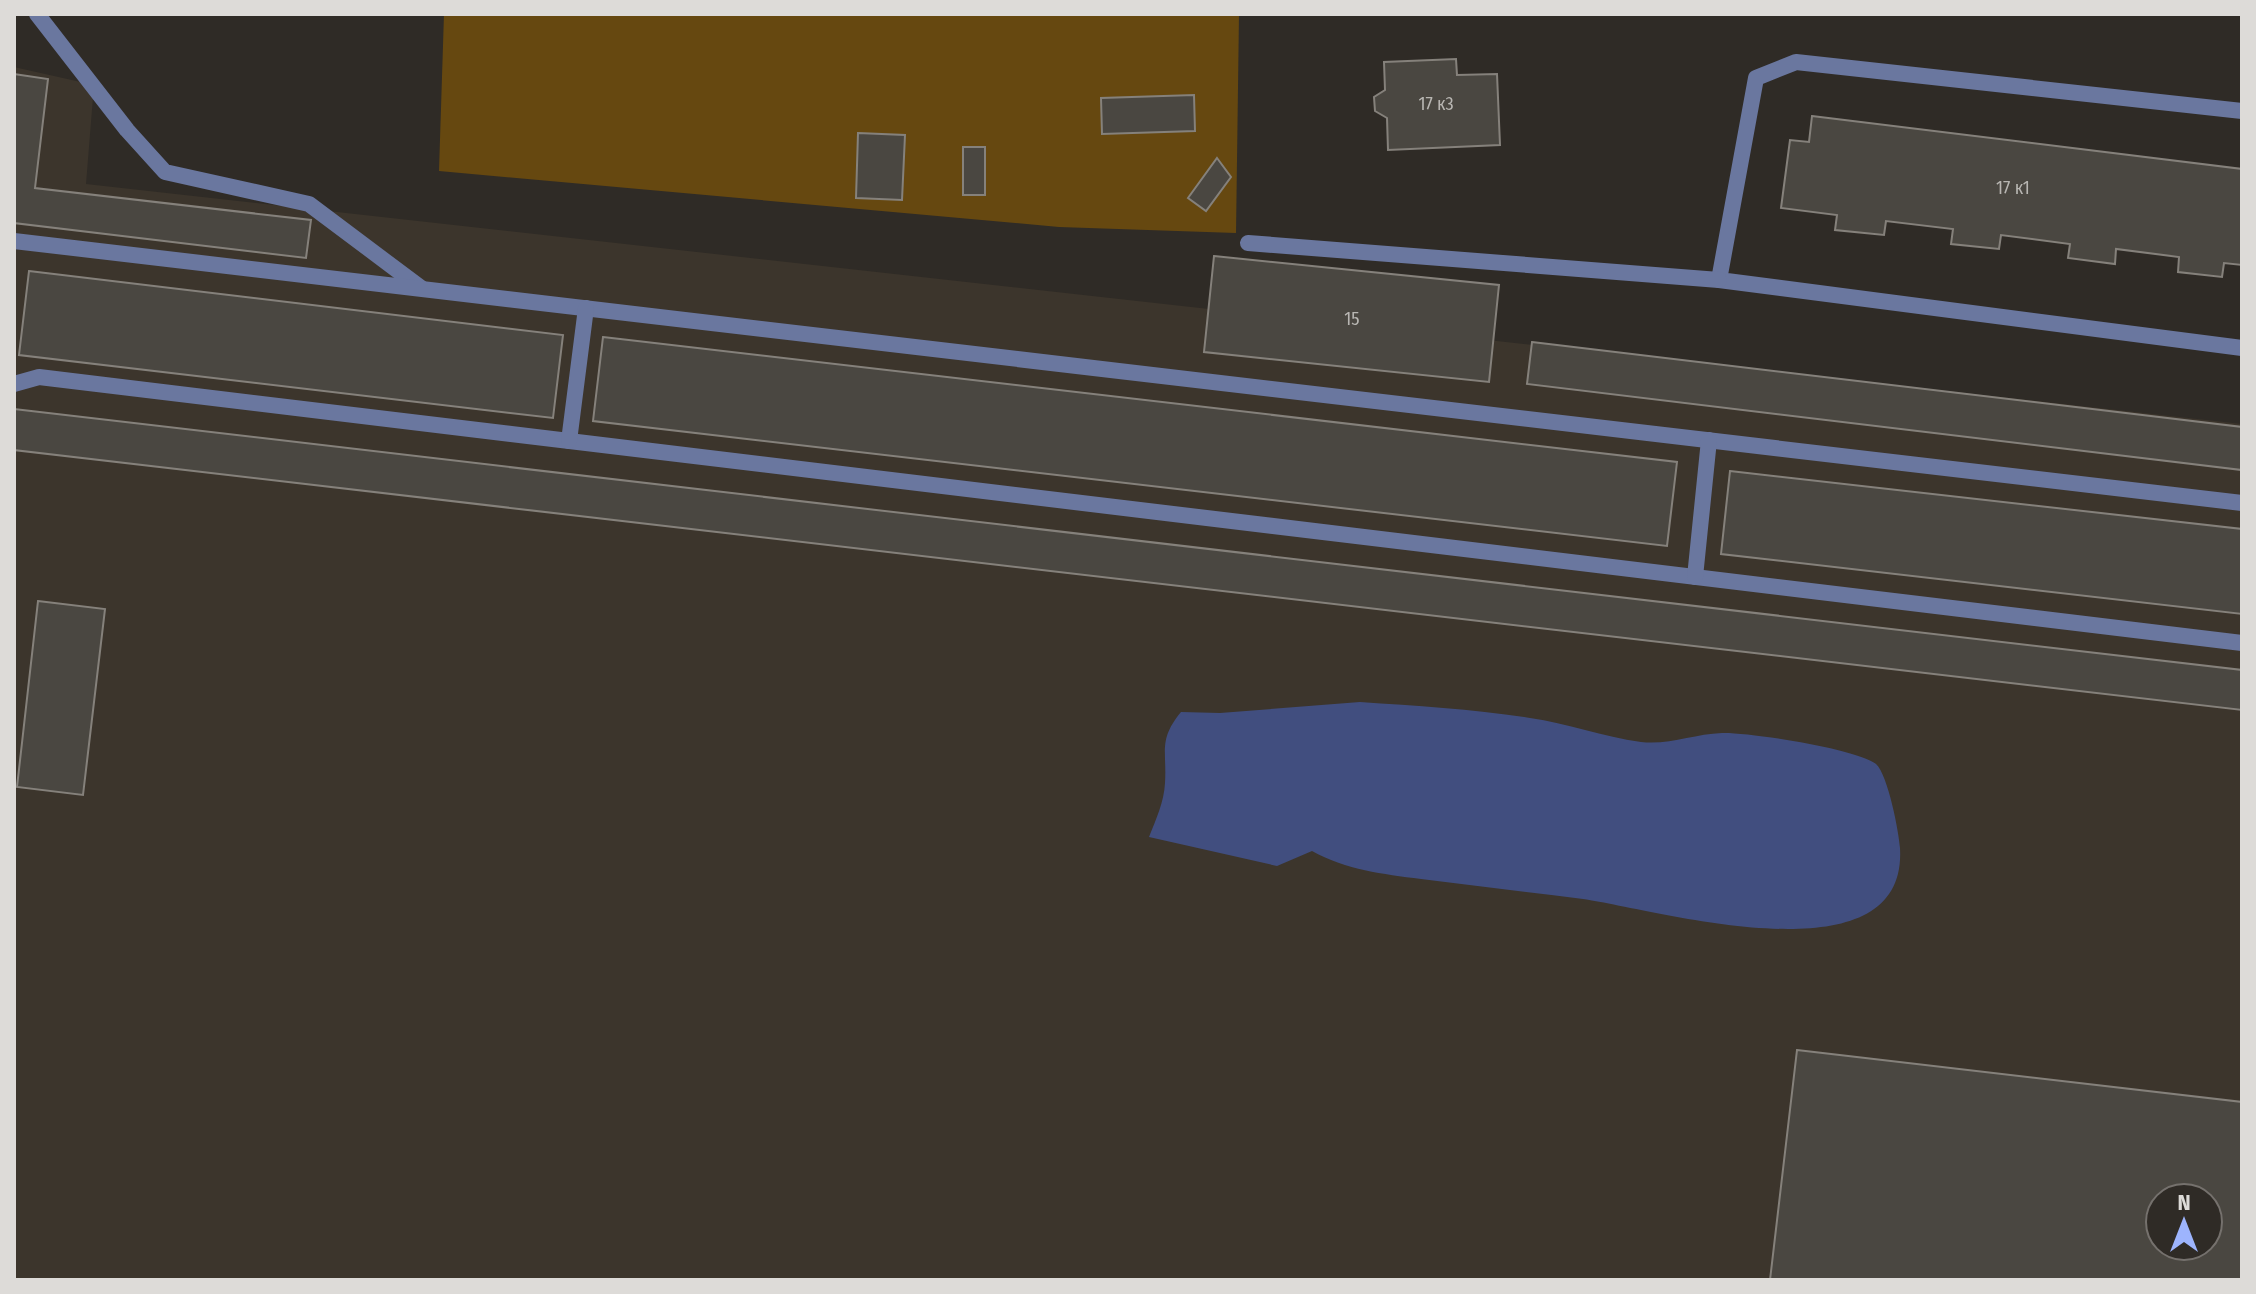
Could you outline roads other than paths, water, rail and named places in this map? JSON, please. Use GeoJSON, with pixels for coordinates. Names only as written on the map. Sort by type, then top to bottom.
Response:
{"type":"FeatureCollection","features":[{"type":"Feature","properties":{"kind":"lane"},"geometry":{"type":"LineString","coordinates":[[37,14],[127,130],[165,172],[309,204],[422,289]]}},
{"type":"Feature","properties":{"kind":"lane"},"geometry":{"type":"LineString","coordinates":[[1719,280],[1756,78],[1796,62],[2242,111]]}},
{"type":"Feature","properties":{"kind":"lane"},"geometry":{"type":"LineString","coordinates":[[14,241],[2242,503]]}},
{"type":"Feature","properties":{"kind":"lane"},"geometry":{"type":"LineString","coordinates":[[1248,243],[1719,280],[2242,348]]}},
{"type":"Feature","properties":{"kind":"lane"},"geometry":{"type":"LineString","coordinates":[[569,441],[586,308]]}},
{"type":"Feature","properties":{"kind":"lane"},"geometry":{"type":"LineString","coordinates":[[14,384],[39,377],[2242,643]]}},
{"type":"Feature","properties":{"kind":"lane"},"geometry":{"type":"LineString","coordinates":[[1695,577],[1709,440]]}},
{"type":"Feature","properties":{"kind":"water"},"geometry":{"type":"Polygon","coordinates":[[[1360,702],[1509,715],[1641,742],[1722,733],[1754,735],[1802,742],[1865,758],[1880,770],[1895,817],[1900,848],[1892,890],[1864,915],[1822,927],[1771,929],[1664,915],[1583,899],[1379,873],[1338,863],[1312,851],[1277,866],[1149,837],[1164,790],[1166,738],[1181,712],[1220,713],[1360,702]]]}}]}
